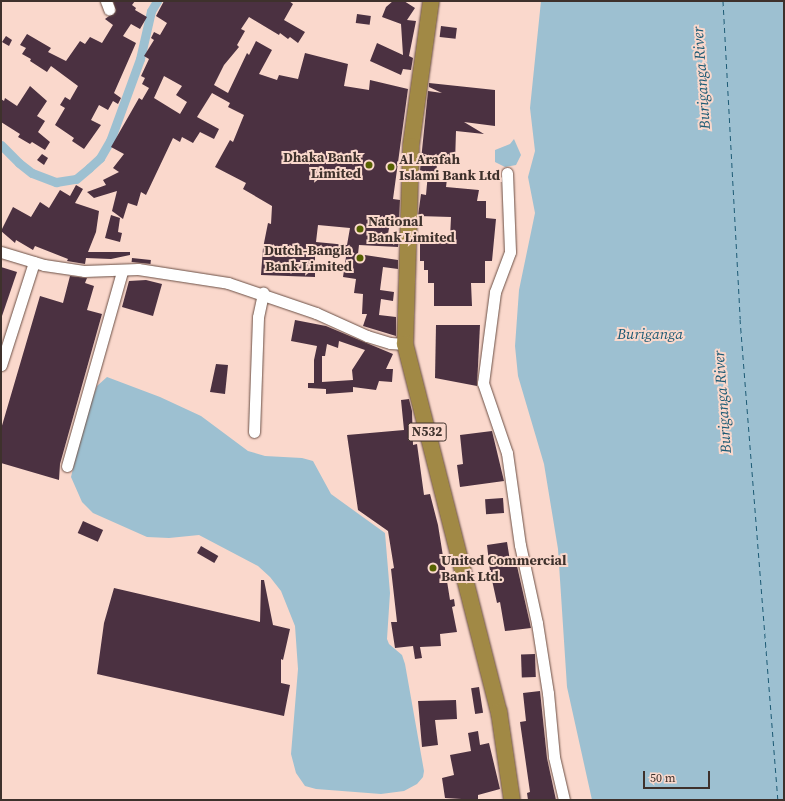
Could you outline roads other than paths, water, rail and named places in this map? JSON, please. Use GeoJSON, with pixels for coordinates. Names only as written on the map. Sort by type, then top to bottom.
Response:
{"type":"FeatureCollection","features":[{"type":"Feature","properties":{"kind":"highway","name":"N532"},"geometry":{"type":"LineString","coordinates":[[431,1],[412,146],[405,344],[499,712],[512,800]]}},
{"type":"Feature","properties":{"kind":"street"},"geometry":{"type":"LineString","coordinates":[[507,173],[510,252],[495,292],[483,383],[507,453],[520,545],[544,670],[554,757],[564,800]]}},
{"type":"Feature","properties":{"kind":"street"},"geometry":{"type":"LineString","coordinates":[[1,252],[34,262],[84,271],[138,269],[205,278],[263,293],[346,325],[367,336],[390,343],[405,344]]}},
{"type":"Feature","properties":{"kind":"street"},"geometry":{"type":"LineString","coordinates":[[1,365],[34,262]]}},
{"type":"Feature","properties":{"kind":"street"},"geometry":{"type":"LineString","coordinates":[[67,466],[122,270]]}},
{"type":"Feature","properties":{"kind":"street"},"geometry":{"type":"LineString","coordinates":[[254,432],[258,317],[263,293]]}},
{"type":"Feature","properties":{"kind":"water","name":"Buriganga"},"geometry":{"type":"Polygon","coordinates":[[[541,1],[784,1],[784,800],[592,800],[567,687],[558,549],[544,464],[518,376],[515,346],[519,290],[535,213],[528,177],[535,151],[530,108],[541,1]]]}},
{"type":"Feature","properties":{"kind":"water"},"geometry":{"type":"Polygon","coordinates":[[[514,139],[521,155],[516,165],[505,167],[495,162],[495,150],[510,144],[514,139]]]}},
{"type":"Feature","properties":{"kind":"water"},"geometry":{"type":"Polygon","coordinates":[[[107,377],[160,397],[201,416],[248,451],[265,456],[302,458],[313,461],[331,494],[385,533],[390,593],[387,639],[389,644],[402,655],[405,664],[424,771],[423,777],[417,784],[404,791],[381,794],[316,789],[305,786],[296,773],[291,754],[298,669],[295,626],[281,591],[270,577],[258,566],[199,535],[169,538],[147,537],[93,513],[82,502],[71,477],[85,419],[97,386],[107,377]]]}},
{"type":"Feature","properties":{"kind":"waterway"},"geometry":{"type":"LineString","coordinates":[[1,145],[19,163],[32,173],[56,182],[76,179],[100,158],[110,141],[140,59],[151,11],[157,1]]}},
{"type":"Feature","properties":{"kind":"place","name":"Dhaka Bank Limited"},"geometry":{"type":"Point","coordinates":[369,165]}},
{"type":"Feature","properties":{"kind":"place","name":"Al Arafah Islami Bank Ltd"},"geometry":{"type":"Point","coordinates":[391,167]}},
{"type":"Feature","properties":{"kind":"place","name":"National Bank Limited"},"geometry":{"type":"Point","coordinates":[360,229]}},
{"type":"Feature","properties":{"kind":"place","name":"Dutch-Bangla Bank Limited"},"geometry":{"type":"Point","coordinates":[360,258]}},
{"type":"Feature","properties":{"kind":"place","name":"United Commercial Bank Ltd."},"geometry":{"type":"Point","coordinates":[433,568]}},
{"type":"Feature","properties":{"kind":"water label","name":"Buriganga River"},"geometry":{"type":"Point","coordinates":[701,78]}},
{"type":"Feature","properties":{"kind":"water label","name":"Buriganga River"},"geometry":{"type":"Point","coordinates":[722,402]}}]}
